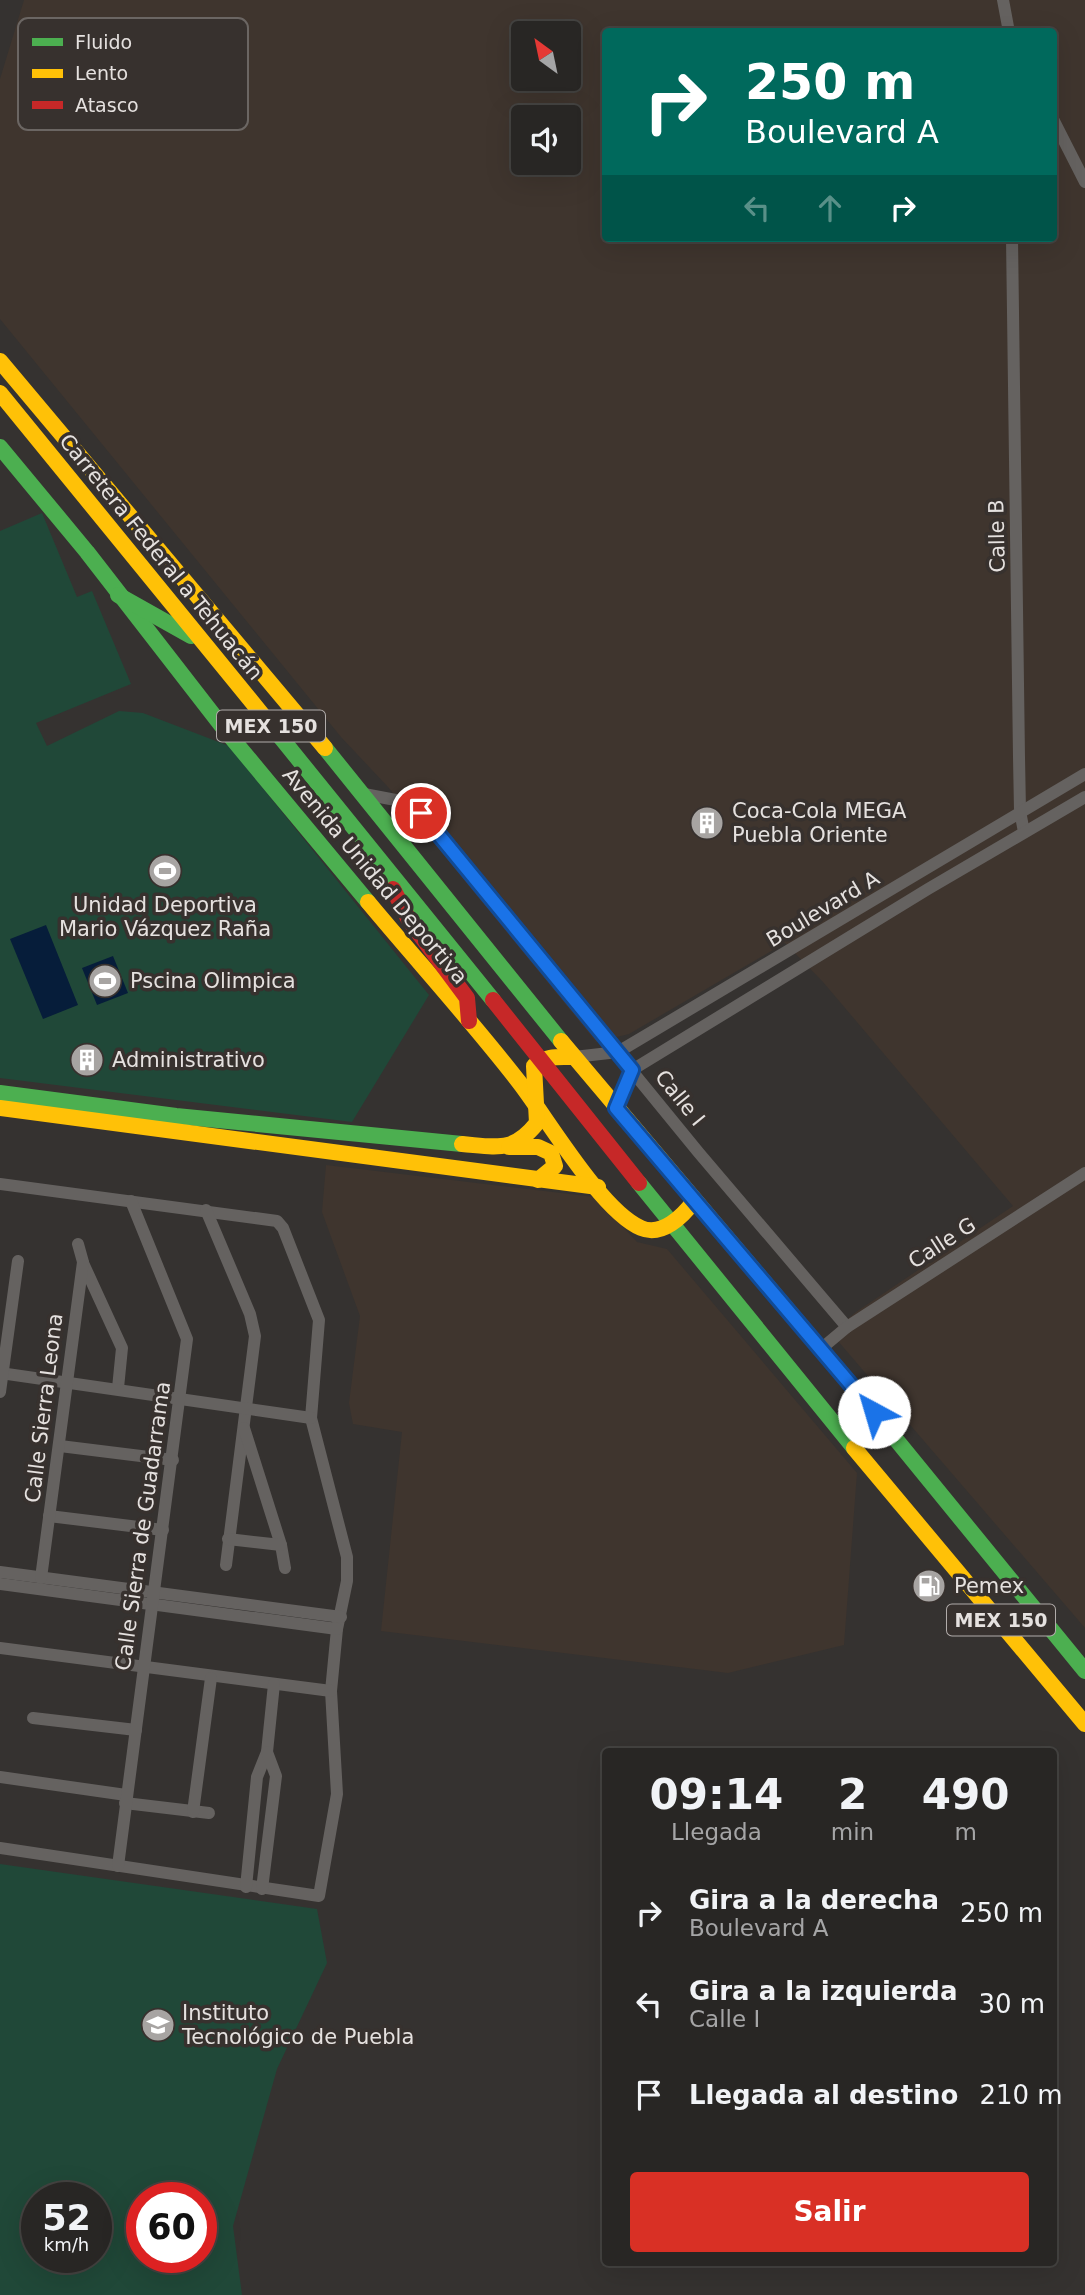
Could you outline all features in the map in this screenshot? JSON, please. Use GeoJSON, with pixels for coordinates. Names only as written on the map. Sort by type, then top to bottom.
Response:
{"type":"FeatureCollection","features":[{"type":"Feature","properties":{"kind":"main road","name":"Carretera Federal a Tehuacán"},"geometry":{"type":"LineString","coordinates":[[0,361],[284,696],[359,793],[574,1057],[821,1348],[1085,1671]]}},
{"type":"Feature","properties":{"kind":"main road","name":"Carretera Federal a Tehuacán"},"geometry":{"type":"LineString","coordinates":[[0,393],[373,851],[810,1396],[1085,1724]]}},
{"type":"Feature","properties":{"kind":"main road","name":"Avenida Unidad Deportiva"},"geometry":{"type":"LineString","coordinates":[[0,447],[226,731],[536,1102],[598,1187],[629,1222],[643,1230],[657,1230],[671,1223]]}},
{"type":"Feature","properties":{"kind":"main road"},"geometry":{"type":"LineString","coordinates":[[118,595],[204,643]]}},
{"type":"Feature","properties":{"kind":"main road"},"geometry":{"type":"LineString","coordinates":[[373,851],[409,920],[467,998],[469,1021]]}},
{"type":"Feature","properties":{"kind":"main road"},"geometry":{"type":"LineString","coordinates":[[504,1148],[525,1138],[537,1123],[536,1102],[530,1076],[540,1060],[555,1055],[574,1057]]}},
{"type":"Feature","properties":{"kind":"main road"},"geometry":{"type":"LineString","coordinates":[[0,1093],[96,1113]]}},
{"type":"Feature","properties":{"kind":"main road"},"geometry":{"type":"LineString","coordinates":[[0,1108],[138,1118],[598,1187]]}},
{"type":"Feature","properties":{"kind":"main road"},"geometry":{"type":"LineString","coordinates":[[174,1123],[504,1148],[538,1147],[551,1153],[555,1166],[538,1180]]}},
{"type":"Feature","properties":{"kind":"main road"},"geometry":{"type":"LineString","coordinates":[[671,1223],[689,1210],[694,1201]]}},
{"type":"Feature","properties":{"kind":"street"},"geometry":{"type":"LineString","coordinates":[[1003,0],[1008,28]]}},
{"type":"Feature","properties":{"kind":"street"},"geometry":{"type":"LineString","coordinates":[[1057,127],[1085,182]]}},
{"type":"Feature","properties":{"kind":"street","name":"Calle B"},"geometry":{"type":"LineString","coordinates":[[1012,242],[1020,811],[1024,832]]}},
{"type":"Feature","properties":{"kind":"street","name":"Boulevard A"},"geometry":{"type":"LineString","coordinates":[[574,1057],[618,1052],[1085,774]]}},
{"type":"Feature","properties":{"kind":"street","name":"Calle I"},"geometry":{"type":"LineString","coordinates":[[359,793],[406,802],[421,813],[847,1327]]}},
{"type":"Feature","properties":{"kind":"street","name":"Boulevard A"},"geometry":{"type":"LineString","coordinates":[[632,1070],[1085,797]]}},
{"type":"Feature","properties":{"kind":"street"},"geometry":{"type":"LineString","coordinates":[[809,940],[818,958]]}},
{"type":"Feature","properties":{"kind":"street"},"geometry":{"type":"LineString","coordinates":[[616,1108],[632,1070]]}},
{"type":"Feature","properties":{"kind":"street","name":"Calle G"},"geometry":{"type":"LineString","coordinates":[[821,1348],[847,1327],[1085,1173]]}},
{"type":"Feature","properties":{"kind":"street"},"geometry":{"type":"LineString","coordinates":[[0,1184],[277,1221],[283,1228],[319,1320],[312,1419],[347,1557],[347,1581],[331,1691],[337,1794],[319,1896],[246,1887],[0,1847]]}},
{"type":"Feature","properties":{"kind":"street","name":"Calle Sierra de Guadarrama"},"geometry":{"type":"LineString","coordinates":[[118,1866],[187,1339],[131,1201]]}},
{"type":"Feature","properties":{"kind":"street"},"geometry":{"type":"LineString","coordinates":[[206,1210],[250,1314],[256,1336],[242,1421],[226,1565]]}},
{"type":"Feature","properties":{"kind":"street","name":"Calle Sierra Leona"},"geometry":{"type":"LineString","coordinates":[[41,1578],[83,1262],[78,1244]]}},
{"type":"Feature","properties":{"kind":"street"},"geometry":{"type":"LineString","coordinates":[[0,1392],[19,1261]]}},
{"type":"Feature","properties":{"kind":"street"},"geometry":{"type":"LineString","coordinates":[[83,1262],[122,1348],[117,1388]]}},
{"type":"Feature","properties":{"kind":"street"},"geometry":{"type":"LineString","coordinates":[[1,1373],[181,1397],[312,1419]]}},
{"type":"Feature","properties":{"kind":"street"},"geometry":{"type":"LineString","coordinates":[[242,1421],[281,1545],[285,1568]]}},
{"type":"Feature","properties":{"kind":"street"},"geometry":{"type":"LineString","coordinates":[[60,1446],[173,1461]]}},
{"type":"Feature","properties":{"kind":"street"},"geometry":{"type":"LineString","coordinates":[[49,1516],[163,1530]]}},
{"type":"Feature","properties":{"kind":"street"},"geometry":{"type":"LineString","coordinates":[[228,1539],[281,1545]]}},
{"type":"Feature","properties":{"kind":"street"},"geometry":{"type":"LineString","coordinates":[[0,1572],[153,1600]]}},
{"type":"Feature","properties":{"kind":"street"},"geometry":{"type":"LineString","coordinates":[[0,1584],[339,1623]]}},
{"type":"Feature","properties":{"kind":"street"},"geometry":{"type":"LineString","coordinates":[[0,1648],[211,1678],[331,1691]]}},
{"type":"Feature","properties":{"kind":"street"},"geometry":{"type":"LineString","coordinates":[[192,1812],[211,1678]]}},
{"type":"Feature","properties":{"kind":"street"},"geometry":{"type":"LineString","coordinates":[[246,1887],[257,1777],[267,1752],[274,1684]]}},
{"type":"Feature","properties":{"kind":"street"},"geometry":{"type":"LineString","coordinates":[[33,1718],[135,1730]]}},
{"type":"Feature","properties":{"kind":"street"},"geometry":{"type":"LineString","coordinates":[[262,1889],[276,1776],[267,1752]]}},
{"type":"Feature","properties":{"kind":"street"},"geometry":{"type":"LineString","coordinates":[[0,1777],[209,1813]]}},
{"type":"Feature","properties":{"kind":"shaded area"},"geometry":{"type":"Polygon","coordinates":[[[24,0],[1085,0],[1085,1628],[831,1333],[856,1312],[1013,1206],[823,982],[785,943],[629,1034],[596,1042],[388,787],[341,737],[0,319],[0,79],[18,20],[18,130],[248,130],[248,18],[19,18],[24,0]]]}},
{"type":"Feature","properties":{"kind":"shaded area"},"geometry":{"type":"Polygon","coordinates":[[[326,1165],[595,1197],[637,1242],[667,1249],[857,1473],[844,1645],[728,1673],[381,1631],[402,1432],[353,1424],[349,1403],[360,1316],[322,1212],[326,1165]]]}},
{"type":"Feature","properties":{"kind":"green space","name":"Unidad Deportiva Mario Vázquez Raña"},"geometry":{"type":"Polygon","coordinates":[[[42,513],[77,597],[92,591],[131,684],[36,723],[47,746],[119,711],[143,713],[229,746],[429,995],[352,1122],[0,1078],[0,531],[42,513]]]}},
{"type":"Feature","properties":{"kind":"green space","name":"Instituto Tecnológico de Puebla"},"geometry":{"type":"Polygon","coordinates":[[[0,1864],[317,1909],[327,1963],[277,2069],[233,2226],[242,2295],[0,2295],[0,1864]]]}},
{"type":"Feature","properties":{"kind":"water"},"geometry":{"type":"Polygon","coordinates":[[[46,925],[78,1005],[43,1019],[10,939],[46,925]]]}},
{"type":"Feature","properties":{"kind":"water","name":"Pscina Olimpica"},"geometry":{"type":"Polygon","coordinates":[[[113,956],[128,993],[97,1005],[82,968],[113,956]]]}},
{"type":"Feature","properties":{"kind":"traffic: fast"},"geometry":{"type":"LineString","coordinates":[[0,447],[87,552],[225,730],[368,902]]}},
{"type":"Feature","properties":{"kind":"traffic: fast"},"geometry":{"type":"LineString","coordinates":[[118,595],[191,636]]}},
{"type":"Feature","properties":{"kind":"traffic: fast"},"geometry":{"type":"LineString","coordinates":[[265,718],[493,1000]]}},
{"type":"Feature","properties":{"kind":"traffic: fast"},"geometry":{"type":"LineString","coordinates":[[325,748],[561,1041]]}},
{"type":"Feature","properties":{"kind":"traffic: fast"},"geometry":{"type":"LineString","coordinates":[[0,1093],[176,1116],[462,1144]]}},
{"type":"Feature","properties":{"kind":"traffic: fast"},"geometry":{"type":"LineString","coordinates":[[639,1183],[854,1448]]}},
{"type":"Feature","properties":{"kind":"traffic: fast"},"geometry":{"type":"LineString","coordinates":[[863,1399],[1085,1671]]}},
{"type":"Feature","properties":{"kind":"traffic: slow"},"geometry":{"type":"LineString","coordinates":[[0,361],[325,748]]}},
{"type":"Feature","properties":{"kind":"traffic: slow"},"geometry":{"type":"LineString","coordinates":[[0,393],[265,718]]}},
{"type":"Feature","properties":{"kind":"traffic: slow"},"geometry":{"type":"LineString","coordinates":[[368,902],[501,1059],[592,1184],[625,1218],[641,1228],[657,1230],[678,1219],[694,1201]]}},
{"type":"Feature","properties":{"kind":"traffic: slow"},"geometry":{"type":"LineString","coordinates":[[561,1041],[863,1399]]}},
{"type":"Feature","properties":{"kind":"traffic: slow"},"geometry":{"type":"LineString","coordinates":[[462,1144],[504,1146],[528,1133],[537,1123],[534,1066],[548,1058],[574,1057]]}},
{"type":"Feature","properties":{"kind":"traffic: slow"},"geometry":{"type":"LineString","coordinates":[[0,1108],[598,1187]]}},
{"type":"Feature","properties":{"kind":"traffic: slow"},"geometry":{"type":"LineString","coordinates":[[509,1147],[538,1147],[551,1153],[555,1166],[538,1180]]}},
{"type":"Feature","properties":{"kind":"traffic: slow"},"geometry":{"type":"LineString","coordinates":[[854,1448],[1085,1724]]}},
{"type":"Feature","properties":{"kind":"traffic: jam"},"geometry":{"type":"LineString","coordinates":[[393,889],[409,920],[467,998],[469,1021]]}},
{"type":"Feature","properties":{"kind":"traffic: jam"},"geometry":{"type":"LineString","coordinates":[[493,1000],[639,1183]]}},
{"type":"Feature","properties":{"kind":"place","name":"Coca-Cola MEGA Puebla Oriente"},"geometry":{"type":"Point","coordinates":[707,823]}},
{"type":"Feature","properties":{"kind":"place","name":"Unidad Deportiva Mario Vázquez Raña"},"geometry":{"type":"Point","coordinates":[165,871]}},
{"type":"Feature","properties":{"kind":"place","name":"Pscina Olimpica"},"geometry":{"type":"Point","coordinates":[105,981]}},
{"type":"Feature","properties":{"kind":"place","name":"Administrativo"},"geometry":{"type":"Point","coordinates":[87,1060]}},
{"type":"Feature","properties":{"kind":"place","name":"Pemex"},"geometry":{"type":"Point","coordinates":[929,1586]}},
{"type":"Feature","properties":{"kind":"place","name":"Instituto Tecnológico de Puebla"},"geometry":{"type":"Point","coordinates":[158,2025]}},
{"type":"Feature","properties":{"kind":"route"},"geometry":{"type":"LineString","coordinates":[[421,813],[632,1070],[616,1108],[874,1412]]}}]}
